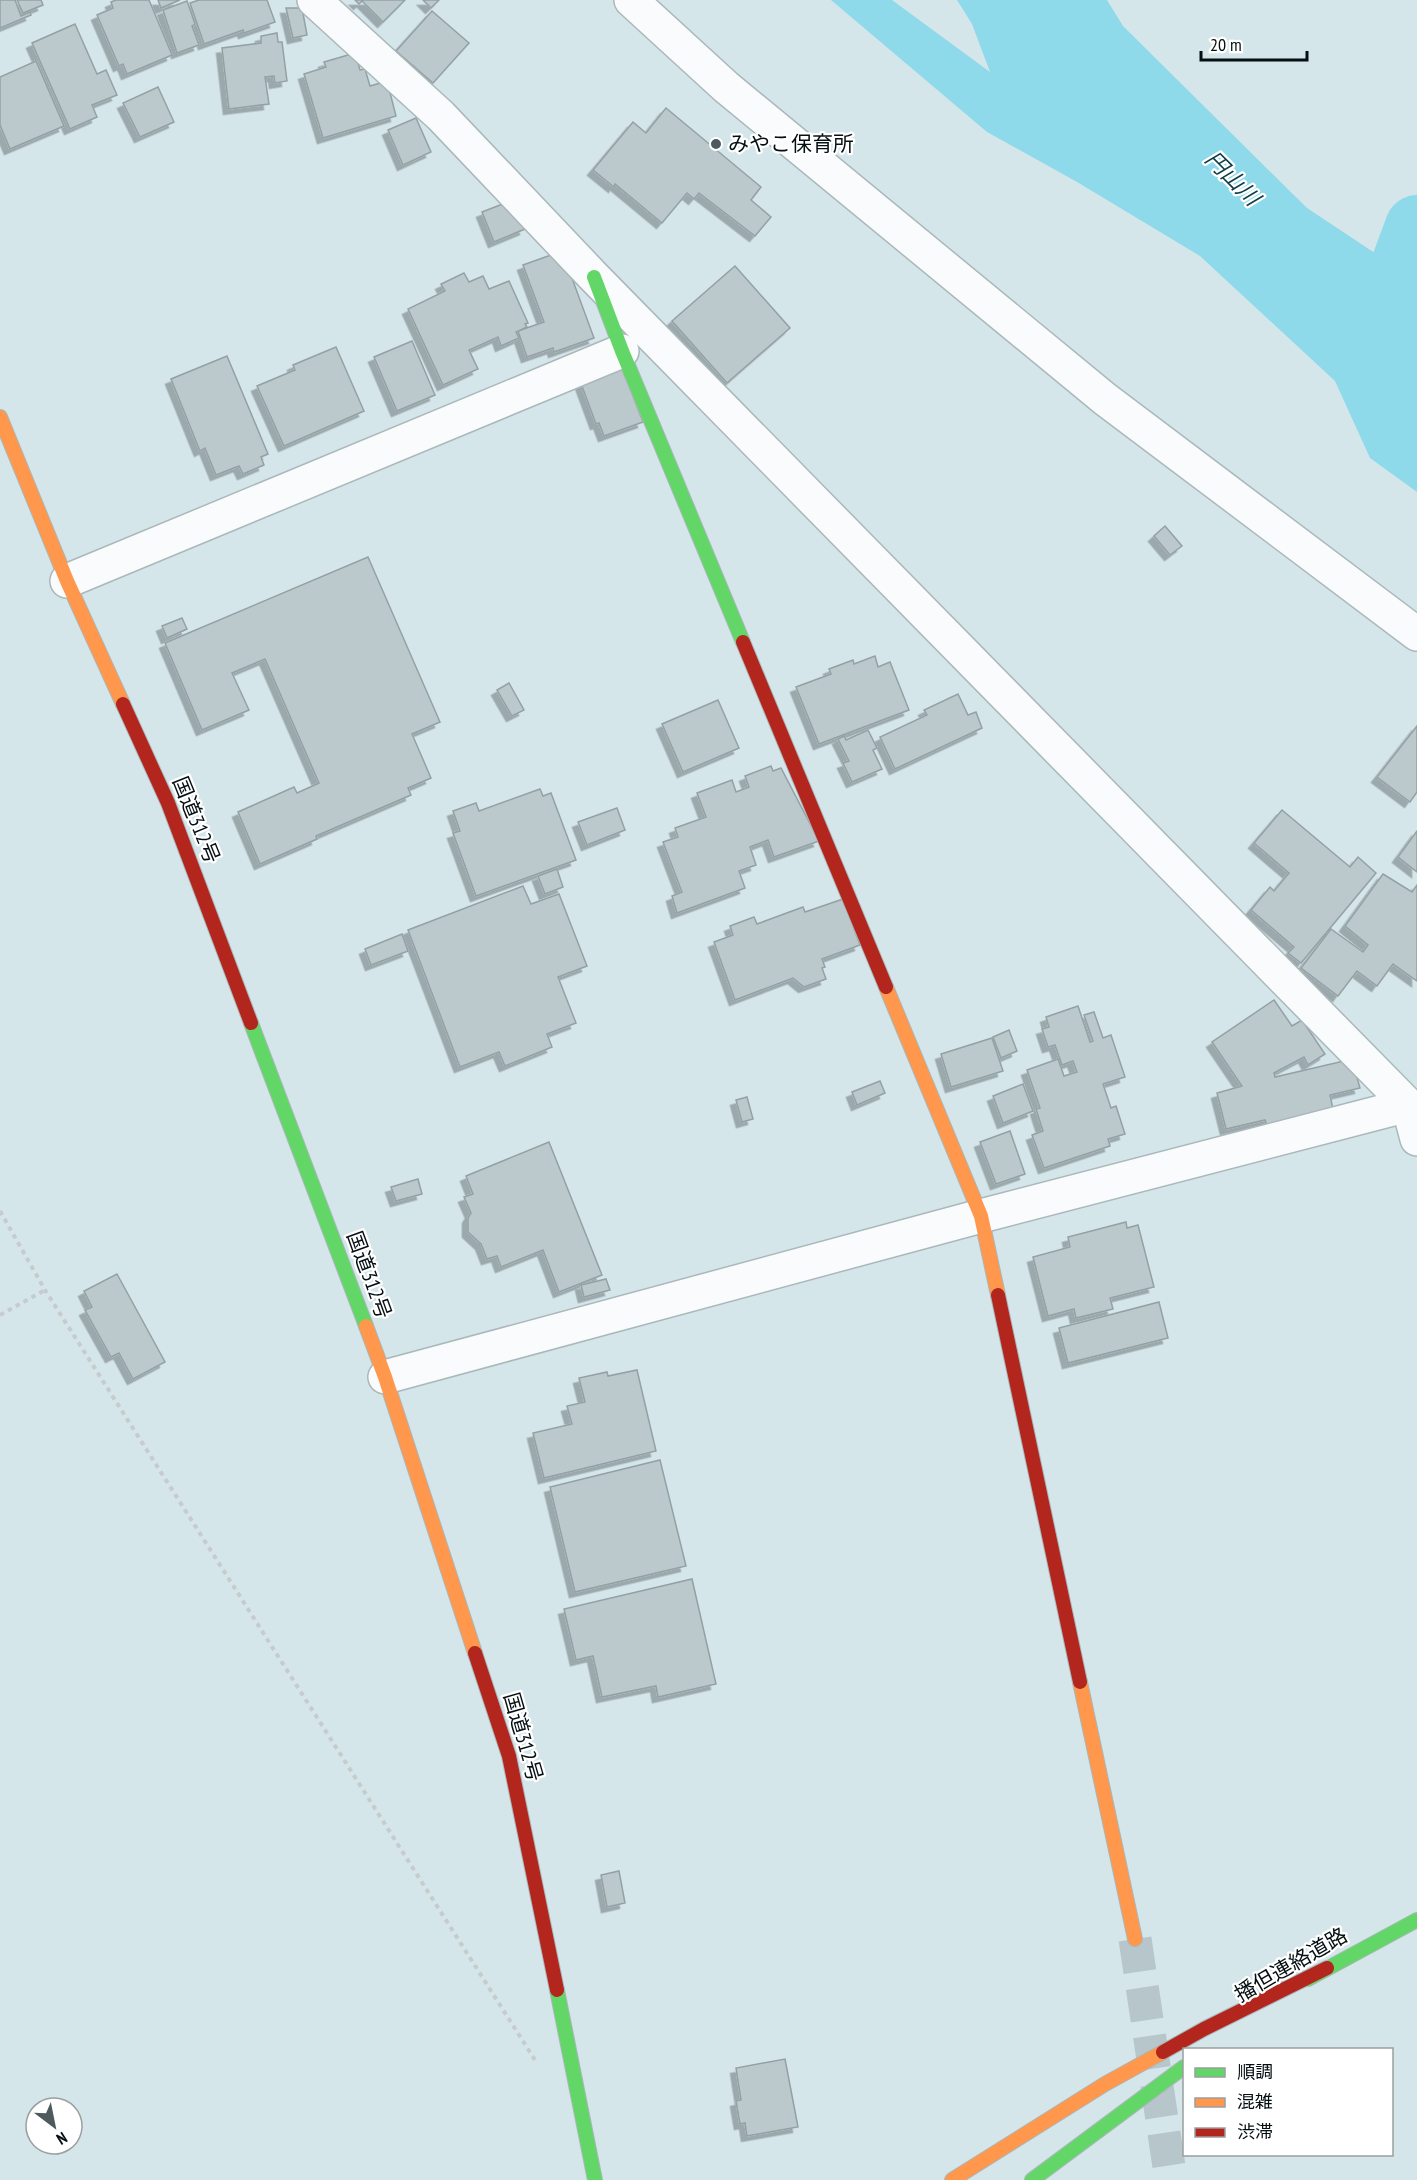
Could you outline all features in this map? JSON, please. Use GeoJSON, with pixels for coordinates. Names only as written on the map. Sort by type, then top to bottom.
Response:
{"type":"FeatureCollection","features":[{"type":"Feature","properties":{"kind":"main road"},"geometry":{"type":"LineString","coordinates":[[594,277],[622,351],[981,1216],[1135,1939]]}},
{"type":"Feature","properties":{"kind":"main road","name":"国道312号"},"geometry":{"type":"LineString","coordinates":[[0,417],[67,581],[168,803],[385,1377],[509,1756],[596,2180]]}},
{"type":"Feature","properties":{"kind":"main road","name":"播但連絡道路"},"geometry":{"type":"LineString","coordinates":[[1189,2048],[1327,1968],[1417,1920]]}},
{"type":"Feature","properties":{"kind":"main road"},"geometry":{"type":"LineString","coordinates":[[1243,2026],[1327,1968]]}},
{"type":"Feature","properties":{"kind":"main road"},"geometry":{"type":"LineString","coordinates":[[952,2180],[1105,2084],[1204,2030],[1327,1968]]}},
{"type":"Feature","properties":{"kind":"main road","name":"播但連絡道路"},"geometry":{"type":"LineString","coordinates":[[1083,2114],[1183,2052]]}},
{"type":"Feature","properties":{"kind":"main road"},"geometry":{"type":"LineString","coordinates":[[1032,2180],[1183,2068]]}},
{"type":"Feature","properties":{"kind":"street"},"geometry":{"type":"LineString","coordinates":[[314,0],[441,116],[594,277],[1408,1105],[1417,1140]]}},
{"type":"Feature","properties":{"kind":"street"},"geometry":{"type":"LineString","coordinates":[[631,0],[726,87],[1105,399],[1417,634]]}},
{"type":"Feature","properties":{"kind":"street"},"geometry":{"type":"LineString","coordinates":[[67,581],[622,351]]}},
{"type":"Feature","properties":{"kind":"street"},"geometry":{"type":"LineString","coordinates":[[385,1377],[981,1216],[1408,1105]]}},
{"type":"Feature","properties":{"kind":"path"},"geometry":{"type":"LineString","coordinates":[[0,1210],[45,1290],[539,2066]]}},
{"type":"Feature","properties":{"kind":"path"},"geometry":{"type":"LineString","coordinates":[[0,1316],[45,1290]]}},
{"type":"Feature","properties":{"kind":"water","name":"円山川"},"geometry":{"type":"Polygon","coordinates":[[[831,0],[892,0],[990,72],[972,24],[957,0],[1107,0],[1123,26],[1307,208],[1417,281],[1417,492],[1370,458],[1335,381],[1200,256],[1077,182],[987,132],[831,0]]]}},
{"type":"Feature","properties":{"kind":"building"},"geometry":{"type":"Polygon","coordinates":[[[0,0],[15,0],[21,16],[30,12],[31,15],[0,28],[0,0]]]}},
{"type":"Feature","properties":{"kind":"building"},"geometry":{"type":"Polygon","coordinates":[[[17,0],[41,0],[43,5],[23,13],[17,0]]]}},
{"type":"Feature","properties":{"kind":"building"},"geometry":{"type":"Polygon","coordinates":[[[149,0],[172,55],[127,74],[123,64],[119,66],[97,15],[113,8],[111,2],[149,0]]]}},
{"type":"Feature","properties":{"kind":"building"},"geometry":{"type":"Polygon","coordinates":[[[158,0],[180,0],[161,8],[158,0]]]}},
{"type":"Feature","properties":{"kind":"building"},"geometry":{"type":"Polygon","coordinates":[[[199,0],[267,0],[275,22],[244,33],[243,30],[204,44],[190,3],[199,0]]]}},
{"type":"Feature","properties":{"kind":"building"},"geometry":{"type":"Polygon","coordinates":[[[355,0],[405,0],[383,22],[362,1],[359,4],[355,0]]]}},
{"type":"Feature","properties":{"kind":"building"},"geometry":{"type":"Polygon","coordinates":[[[423,0],[439,0],[431,8],[423,0]]]}},
{"type":"Feature","properties":{"kind":"building"},"geometry":{"type":"Polygon","coordinates":[[[187,1],[199,45],[177,53],[163,10],[187,1]]]}},
{"type":"Feature","properties":{"kind":"building"},"geometry":{"type":"Polygon","coordinates":[[[286,8],[302,8],[307,35],[293,38],[286,8]]]}},
{"type":"Feature","properties":{"kind":"building"},"geometry":{"type":"Polygon","coordinates":[[[432,11],[469,43],[433,83],[396,51],[432,11]]]}},
{"type":"Feature","properties":{"kind":"building"},"geometry":{"type":"Polygon","coordinates":[[[75,24],[97,74],[106,70],[117,95],[92,105],[97,117],[70,129],[32,43],[75,24]]]}},
{"type":"Feature","properties":{"kind":"building"},"geometry":{"type":"Polygon","coordinates":[[[277,33],[278,42],[282,42],[287,81],[275,83],[274,76],[265,77],[269,104],[229,109],[222,48],[261,43],[261,36],[277,33]]]}},
{"type":"Feature","properties":{"kind":"building"},"geometry":{"type":"Polygon","coordinates":[[[355,53],[360,70],[365,69],[370,86],[387,81],[396,116],[323,138],[304,74],[326,67],[324,62],[355,53]]]}},
{"type":"Feature","properties":{"kind":"building"},"geometry":{"type":"Polygon","coordinates":[[[36,61],[64,126],[10,149],[0,125],[0,77],[36,61]]]}},
{"type":"Feature","properties":{"kind":"building"},"geometry":{"type":"Polygon","coordinates":[[[158,87],[174,122],[140,137],[123,103],[158,87]]]}},
{"type":"Feature","properties":{"kind":"building"},"geometry":{"type":"Polygon","coordinates":[[[666,108],[761,187],[751,200],[771,217],[755,236],[699,193],[694,199],[687,193],[662,223],[615,184],[614,187],[593,170],[633,122],[646,133],[666,108]]]}},
{"type":"Feature","properties":{"kind":"building"},"geometry":{"type":"Polygon","coordinates":[[[416,118],[431,152],[403,165],[388,130],[416,118]]]}},
{"type":"Feature","properties":{"kind":"building"},"geometry":{"type":"Polygon","coordinates":[[[513,200],[525,229],[494,242],[482,212],[513,200]]]}},
{"type":"Feature","properties":{"kind":"building"},"geometry":{"type":"Polygon","coordinates":[[[562,251],[594,338],[554,352],[553,348],[527,357],[518,331],[544,322],[523,265],[562,251]]]}},
{"type":"Feature","properties":{"kind":"building"},"geometry":{"type":"Polygon","coordinates":[[[735,266],[790,328],[727,383],[672,321],[735,266]]]}},
{"type":"Feature","properties":{"kind":"building"},"geometry":{"type":"Polygon","coordinates":[[[464,273],[469,282],[483,276],[489,289],[509,281],[528,323],[525,324],[527,327],[516,332],[519,338],[501,346],[498,337],[469,350],[478,369],[443,385],[408,309],[445,291],[441,284],[464,273]]]}},
{"type":"Feature","properties":{"kind":"building"},"geometry":{"type":"Polygon","coordinates":[[[412,341],[435,395],[397,411],[374,357],[412,341]]]}},
{"type":"Feature","properties":{"kind":"building"},"geometry":{"type":"Polygon","coordinates":[[[336,347],[364,411],[284,446],[257,386],[295,370],[293,365],[336,347]]]}},
{"type":"Feature","properties":{"kind":"building"},"geometry":{"type":"Polygon","coordinates":[[[227,356],[268,454],[261,457],[264,465],[243,474],[239,466],[216,475],[205,448],[200,451],[171,379],[227,356]]]}},
{"type":"Feature","properties":{"kind":"building"},"geometry":{"type":"Polygon","coordinates":[[[620,362],[643,422],[604,436],[599,423],[596,424],[579,378],[620,362]]]}},
{"type":"Feature","properties":{"kind":"building"},"geometry":{"type":"Polygon","coordinates":[[[1165,526],[1182,546],[1170,555],[1154,536],[1165,526]]]}},
{"type":"Feature","properties":{"kind":"building"},"geometry":{"type":"Polygon","coordinates":[[[368,557],[440,722],[412,734],[431,778],[408,788],[411,795],[316,836],[317,839],[260,864],[238,812],[294,787],[297,793],[319,783],[265,659],[232,673],[249,710],[202,730],[165,643],[368,557]]]}},
{"type":"Feature","properties":{"kind":"building"},"geometry":{"type":"Polygon","coordinates":[[[182,618],[187,629],[167,638],[162,626],[182,618]]]}},
{"type":"Feature","properties":{"kind":"building"},"geometry":{"type":"Polygon","coordinates":[[[875,656],[878,667],[890,662],[909,710],[819,744],[796,687],[831,674],[829,669],[853,660],[854,664],[875,656]]]}},
{"type":"Feature","properties":{"kind":"building"},"geometry":{"type":"Polygon","coordinates":[[[509,683],[524,710],[512,716],[497,690],[509,683]]]}},
{"type":"Feature","properties":{"kind":"building"},"geometry":{"type":"Polygon","coordinates":[[[958,694],[968,715],[976,712],[982,728],[895,769],[880,737],[927,715],[924,710],[958,694]]]}},
{"type":"Feature","properties":{"kind":"building"},"geometry":{"type":"Polygon","coordinates":[[[718,700],[739,748],[683,772],[662,724],[718,700]]]}},
{"type":"Feature","properties":{"kind":"building"},"geometry":{"type":"Polygon","coordinates":[[[1417,726],[1417,792],[1410,802],[1377,777],[1417,726]]]}},
{"type":"Feature","properties":{"kind":"building"},"geometry":{"type":"Polygon","coordinates":[[[868,730],[877,748],[873,750],[882,769],[852,782],[843,763],[849,761],[838,739],[844,736],[846,740],[868,730]]]}},
{"type":"Feature","properties":{"kind":"building"},"geometry":{"type":"Polygon","coordinates":[[[771,766],[773,771],[781,768],[819,841],[774,857],[768,840],[750,847],[756,865],[739,871],[745,888],[677,913],[672,896],[682,892],[663,842],[678,837],[675,828],[706,817],[697,793],[732,780],[736,792],[749,787],[745,776],[771,766]]]}},
{"type":"Feature","properties":{"kind":"building"},"geometry":{"type":"Polygon","coordinates":[[[540,789],[543,796],[551,793],[576,860],[476,896],[453,833],[460,831],[453,811],[476,803],[479,811],[540,789]]]}},
{"type":"Feature","properties":{"kind":"building"},"geometry":{"type":"Polygon","coordinates":[[[617,808],[625,830],[587,845],[578,822],[617,808]]]}},
{"type":"Feature","properties":{"kind":"building"},"geometry":{"type":"Polygon","coordinates":[[[1282,810],[1350,867],[1358,857],[1376,873],[1301,963],[1288,953],[1294,947],[1251,910],[1270,887],[1274,891],[1289,873],[1254,843],[1282,810]]]}},
{"type":"Feature","properties":{"kind":"building"},"geometry":{"type":"Polygon","coordinates":[[[1417,831],[1417,872],[1398,857],[1417,831]]]}},
{"type":"Feature","properties":{"kind":"building"},"geometry":{"type":"Polygon","coordinates":[[[557,869],[563,887],[545,894],[538,876],[557,869]]]}},
{"type":"Feature","properties":{"kind":"building"},"geometry":{"type":"Polygon","coordinates":[[[1383,874],[1412,892],[1417,885],[1417,981],[1393,964],[1377,986],[1357,971],[1338,996],[1301,968],[1331,929],[1363,952],[1368,945],[1345,926],[1383,874]]]}},
{"type":"Feature","properties":{"kind":"building"},"geometry":{"type":"Polygon","coordinates":[[[523,886],[531,904],[559,894],[587,966],[558,977],[576,1023],[547,1034],[552,1047],[505,1066],[499,1052],[460,1067],[408,930],[523,886]]]}},
{"type":"Feature","properties":{"kind":"building"},"geometry":{"type":"Polygon","coordinates":[[[843,899],[860,945],[822,959],[826,979],[804,987],[793,978],[735,1000],[714,942],[733,935],[730,926],[754,917],[757,924],[803,907],[805,912],[843,899]]]}},
{"type":"Feature","properties":{"kind":"building"},"geometry":{"type":"Polygon","coordinates":[[[402,934],[408,951],[371,965],[365,949],[402,934]]]}},
{"type":"Feature","properties":{"kind":"building"},"geometry":{"type":"Polygon","coordinates":[[[1274,1000],[1292,1026],[1302,1020],[1325,1054],[1308,1065],[1304,1057],[1274,1073],[1275,1077],[1348,1060],[1354,1067],[1360,1088],[1330,1095],[1333,1109],[1267,1125],[1265,1120],[1226,1129],[1217,1093],[1242,1086],[1212,1042],[1274,1000]]]}},
{"type":"Feature","properties":{"kind":"building"},"geometry":{"type":"Polygon","coordinates":[[[1078,1006],[1090,1042],[1093,1041],[1084,1015],[1094,1012],[1103,1038],[1111,1035],[1125,1077],[1103,1084],[1111,1108],[1116,1106],[1125,1134],[1108,1139],[1110,1146],[1044,1168],[1032,1135],[1043,1131],[1036,1109],[1040,1108],[1027,1070],[1058,1059],[1064,1076],[1077,1072],[1073,1061],[1062,1065],[1055,1045],[1048,1047],[1042,1029],[1049,1027],[1046,1017],[1078,1006]]]}},
{"type":"Feature","properties":{"kind":"building"},"geometry":{"type":"Polygon","coordinates":[[[1009,1030],[1017,1051],[1001,1058],[993,1037],[1009,1030]]]}},
{"type":"Feature","properties":{"kind":"building"},"geometry":{"type":"Polygon","coordinates":[[[992,1038],[1003,1071],[951,1087],[941,1054],[992,1038]]]}},
{"type":"Feature","properties":{"kind":"building"},"geometry":{"type":"Polygon","coordinates":[[[880,1081],[885,1093],[857,1105],[852,1092],[880,1081]]]}},
{"type":"Feature","properties":{"kind":"building"},"geometry":{"type":"Polygon","coordinates":[[[1023,1084],[1033,1111],[1003,1123],[993,1096],[1023,1084]]]}},
{"type":"Feature","properties":{"kind":"building"},"geometry":{"type":"Polygon","coordinates":[[[747,1097],[753,1119],[742,1122],[736,1100],[747,1097]]]}},
{"type":"Feature","properties":{"kind":"building"},"geometry":{"type":"Polygon","coordinates":[[[1010,1131],[1025,1174],[996,1184],[980,1142],[1010,1131]]]}},
{"type":"Feature","properties":{"kind":"building"},"geometry":{"type":"Polygon","coordinates":[[[549,1142],[602,1275],[559,1292],[543,1250],[501,1267],[497,1256],[487,1259],[481,1244],[468,1232],[468,1218],[471,1213],[464,1197],[473,1194],[466,1176],[549,1142]]]}},
{"type":"Feature","properties":{"kind":"building"},"geometry":{"type":"Polygon","coordinates":[[[418,1179],[422,1194],[396,1201],[391,1187],[418,1179]]]}},
{"type":"Feature","properties":{"kind":"building"},"geometry":{"type":"Polygon","coordinates":[[[1126,1222],[1127,1228],[1138,1225],[1154,1287],[1110,1298],[1113,1309],[1076,1318],[1074,1309],[1048,1316],[1033,1257],[1070,1247],[1068,1237],[1126,1222]]]}},
{"type":"Feature","properties":{"kind":"building"},"geometry":{"type":"Polygon","coordinates":[[[117,1274],[165,1362],[133,1379],[119,1353],[111,1357],[85,1310],[92,1307],[84,1291],[117,1274]]]}},
{"type":"Feature","properties":{"kind":"building"},"geometry":{"type":"Polygon","coordinates":[[[606,1279],[610,1290],[584,1297],[581,1285],[606,1279]]]}},
{"type":"Feature","properties":{"kind":"building"},"geometry":{"type":"Polygon","coordinates":[[[1159,1302],[1168,1338],[1068,1363],[1059,1328],[1159,1302]]]}},
{"type":"Feature","properties":{"kind":"building"},"geometry":{"type":"Polygon","coordinates":[[[637,1370],[656,1451],[544,1478],[533,1433],[572,1424],[567,1406],[585,1402],[579,1378],[607,1372],[608,1376],[637,1370]]]}},
{"type":"Feature","properties":{"kind":"building"},"geometry":{"type":"Polygon","coordinates":[[[660,1460],[686,1566],[575,1592],[550,1487],[660,1460]]]}},
{"type":"Feature","properties":{"kind":"building"},"geometry":{"type":"Polygon","coordinates":[[[692,1579],[716,1684],[658,1697],[656,1686],[602,1697],[593,1656],[576,1660],[564,1609],[692,1579]]]}},
{"type":"Feature","properties":{"kind":"building"},"geometry":{"type":"Polygon","coordinates":[[[619,1871],[625,1903],[607,1907],[601,1875],[619,1871]]]}},
{"type":"Feature","properties":{"kind":"building"},"geometry":{"type":"Polygon","coordinates":[[[785,2059],[798,2127],[747,2136],[745,2123],[740,2124],[736,2101],[741,2100],[736,2068],[785,2059]]]}},
{"type":"Feature","properties":{"kind":"waterway"},"geometry":{"type":"LineString","coordinates":[[1381,324],[1417,227]]}},
{"type":"Feature","properties":{"kind":"tunnel"},"geometry":{"type":"LineString","coordinates":[[1135,1939],[1171,2180]]}},
{"type":"Feature","properties":{"kind":"traffic: fast"},"geometry":{"type":"LineString","coordinates":[[594,277],[622,351],[743,642]]}},
{"type":"Feature","properties":{"kind":"traffic: fast"},"geometry":{"type":"LineString","coordinates":[[251,1023],[366,1326]]}},
{"type":"Feature","properties":{"kind":"traffic: fast"},"geometry":{"type":"LineString","coordinates":[[1308,1979],[1417,1920]]}},
{"type":"Feature","properties":{"kind":"traffic: fast"},"geometry":{"type":"LineString","coordinates":[[557,1990],[595,2180]]}},
{"type":"Feature","properties":{"kind":"traffic: fast"},"geometry":{"type":"LineString","coordinates":[[1032,2180],[1183,2068]]}},
{"type":"Feature","properties":{"kind":"traffic: slow"},"geometry":{"type":"LineString","coordinates":[[0,417],[67,581],[123,704]]}},
{"type":"Feature","properties":{"kind":"traffic: slow"},"geometry":{"type":"LineString","coordinates":[[886,987],[981,1216],[998,1295]]}},
{"type":"Feature","properties":{"kind":"traffic: slow"},"geometry":{"type":"LineString","coordinates":[[366,1326],[385,1377],[475,1653]]}},
{"type":"Feature","properties":{"kind":"traffic: slow"},"geometry":{"type":"LineString","coordinates":[[1080,1682],[1135,1939]]}},
{"type":"Feature","properties":{"kind":"traffic: slow"},"geometry":{"type":"LineString","coordinates":[[952,2180],[1105,2084],[1163,2052]]}},
{"type":"Feature","properties":{"kind":"traffic: jam"},"geometry":{"type":"LineString","coordinates":[[743,642],[886,987]]}},
{"type":"Feature","properties":{"kind":"traffic: jam"},"geometry":{"type":"LineString","coordinates":[[123,704],[168,803],[251,1023]]}},
{"type":"Feature","properties":{"kind":"traffic: jam"},"geometry":{"type":"LineString","coordinates":[[998,1295],[1080,1682]]}},
{"type":"Feature","properties":{"kind":"traffic: jam"},"geometry":{"type":"LineString","coordinates":[[475,1653],[509,1756],[557,1990]]}},
{"type":"Feature","properties":{"kind":"traffic: jam"},"geometry":{"type":"LineString","coordinates":[[1163,2052],[1327,1968]]}},
{"type":"Feature","properties":{"kind":"place","name":"みやこ保育所"},"geometry":{"type":"Point","coordinates":[716,144]}}]}
